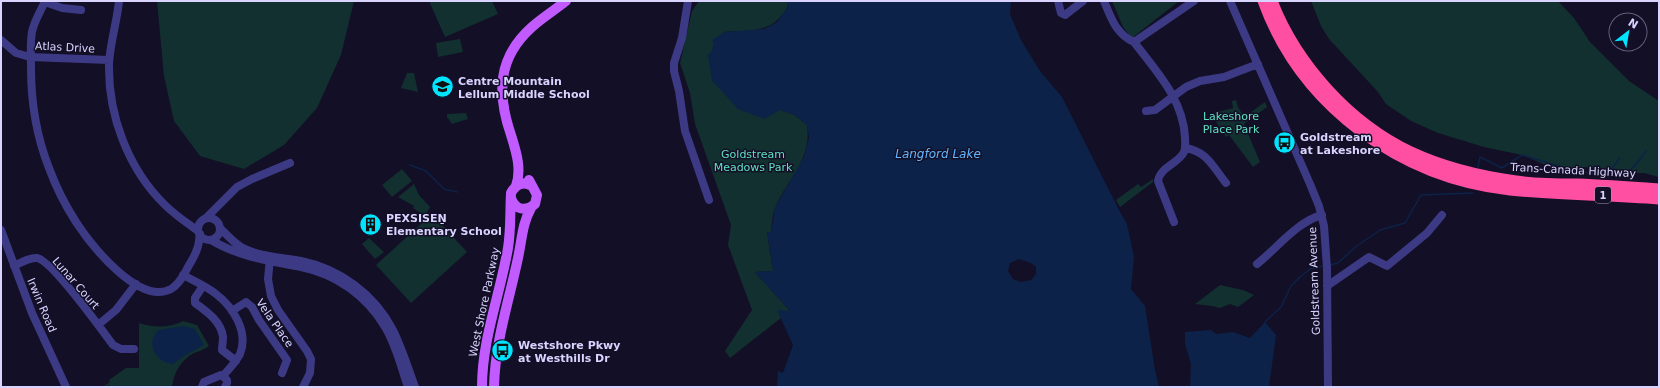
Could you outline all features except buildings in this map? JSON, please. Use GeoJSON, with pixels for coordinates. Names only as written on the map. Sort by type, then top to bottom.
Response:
{"type":"FeatureCollection","features":[{"type":"Feature","properties":{"kind":"highway","name":"Trans-Canada Highway"},"geometry":{"type":"LineString","coordinates":[[1262,1],[1275,31],[1288,53],[1321,96],[1361,131],[1383,147],[1407,160],[1435,172],[1461,180],[1510,190],[1659,199]]}},
{"type":"Feature","properties":{"kind":"highway","name":"Trans-Canada Highway"},"geometry":{"type":"LineString","coordinates":[[1272,1],[1299,52],[1315,74],[1336,97],[1359,118],[1383,136],[1411,152],[1455,169],[1482,176],[1518,181],[1659,188]]}},
{"type":"Feature","properties":{"kind":"main road"},"geometry":{"type":"LineString","coordinates":[[517,159],[537,195],[537,200],[531,208],[521,209],[513,203],[511,198],[519,177],[517,159],[502,104],[502,80],[504,70],[511,53],[525,34],[566,1]]}},
{"type":"Feature","properties":{"kind":"main road"},"geometry":{"type":"LineString","coordinates":[[516,186],[522,183],[532,186]]}},
{"type":"Feature","properties":{"kind":"main road","name":"West Shore Parkway"},"geometry":{"type":"LineString","coordinates":[[482,387],[488,330],[508,249],[511,198]]}},
{"type":"Feature","properties":{"kind":"main road","name":"West Shore Parkway"},"geometry":{"type":"LineString","coordinates":[[494,387],[496,354],[502,323],[519,257],[523,225],[531,208]]}},
{"type":"Feature","properties":{"kind":"street"},"geometry":{"type":"LineString","coordinates":[[119,1],[110,60],[110,85],[117,123],[129,155],[140,175],[168,209],[199,233],[230,251],[313,270],[325,274],[346,286],[368,305],[386,328],[408,387]]}},
{"type":"Feature","properties":{"kind":"street"},"geometry":{"type":"LineString","coordinates":[[688,1],[682,38],[674,63],[674,71],[679,91],[685,130],[709,200]]}},
{"type":"Feature","properties":{"kind":"street"},"geometry":{"type":"LineString","coordinates":[[1058,1],[1062,13],[1065,15],[1083,1]]}},
{"type":"Feature","properties":{"kind":"street"},"geometry":{"type":"LineString","coordinates":[[1104,1],[1114,25],[1124,36],[1134,42],[1174,96],[1182,116],[1185,148],[1180,158],[1158,177],[1159,186],[1174,222]]}},
{"type":"Feature","properties":{"kind":"street"},"geometry":{"type":"LineString","coordinates":[[1134,42],[1194,1]]}},
{"type":"Feature","properties":{"kind":"street","name":"Goldstream Avenue"},"geometry":{"type":"LineString","coordinates":[[1230,1],[1310,184],[1322,215],[1324,226],[1327,286],[1328,387]]}},
{"type":"Feature","properties":{"kind":"street"},"geometry":{"type":"LineString","coordinates":[[81,10],[62,8],[45,2],[32,31],[30,57],[35,121],[43,152],[56,186],[73,216],[89,239],[110,263],[136,284],[151,292],[163,292],[174,287],[183,275],[197,249],[199,233],[198,227],[205,219],[223,203],[237,187],[290,163]]}},
{"type":"Feature","properties":{"kind":"street","name":"Atlas Drive"},"geometry":{"type":"LineString","coordinates":[[1,40],[16,53],[30,57],[110,60]]}},
{"type":"Feature","properties":{"kind":"street"},"geometry":{"type":"LineString","coordinates":[[1146,111],[1155,110],[1186,88],[1200,82],[1224,77],[1258,64]]}},
{"type":"Feature","properties":{"kind":"street"},"geometry":{"type":"LineString","coordinates":[[1185,148],[1203,154],[1226,183]]}},
{"type":"Feature","properties":{"kind":"street"},"geometry":{"type":"LineString","coordinates":[[197,249],[219,235],[223,203]]}},
{"type":"Feature","properties":{"kind":"street"},"geometry":{"type":"LineString","coordinates":[[1257,264],[1296,230],[1314,217],[1322,215]]}},
{"type":"Feature","properties":{"kind":"street"},"geometry":{"type":"LineString","coordinates":[[1327,286],[1369,258],[1387,266],[1427,233],[1442,215]]}},
{"type":"Feature","properties":{"kind":"street"},"geometry":{"type":"LineString","coordinates":[[183,220],[198,222],[205,219],[214,219],[240,247],[270,259],[307,262],[323,267],[344,277],[366,294],[384,315],[392,329],[415,387]]}},
{"type":"Feature","properties":{"kind":"street","name":"Irwin Road"},"geometry":{"type":"LineString","coordinates":[[1,230],[32,313],[66,387]]}},
{"type":"Feature","properties":{"kind":"street","name":"Lunar Court"},"geometry":{"type":"LineString","coordinates":[[14,266],[32,258],[38,258],[41,260],[56,273],[116,347],[121,349],[134,349]]}},
{"type":"Feature","properties":{"kind":"street"},"geometry":{"type":"LineString","coordinates":[[270,259],[268,279],[271,296],[278,310],[311,359],[310,373],[303,387]]}},
{"type":"Feature","properties":{"kind":"street"},"geometry":{"type":"LineString","coordinates":[[183,275],[218,296],[232,311],[239,324],[242,338],[240,353],[236,361],[223,376],[218,376],[204,382],[202,387]]}},
{"type":"Feature","properties":{"kind":"street","name":"Lunar Court"},"geometry":{"type":"LineString","coordinates":[[98,325],[116,310],[136,284]]}},
{"type":"Feature","properties":{"kind":"street"},"geometry":{"type":"LineString","coordinates":[[203,286],[195,298],[195,303],[208,313],[218,325],[223,337],[222,350],[236,361]]}},
{"type":"Feature","properties":{"kind":"street","name":"Vela Place"},"geometry":{"type":"LineString","coordinates":[[232,311],[244,303],[248,303],[252,307],[259,320],[287,360],[282,373]]}},
{"type":"Feature","properties":{"kind":"street"},"geometry":{"type":"LineString","coordinates":[[223,376],[227,380],[225,387]]}},
{"type":"Feature","properties":{"kind":"green space"},"geometry":{"type":"Polygon","coordinates":[[[157,1],[354,1],[341,55],[317,108],[284,145],[244,169],[200,156],[174,121],[164,76],[157,1]]]}},
{"type":"Feature","properties":{"kind":"green space"},"geometry":{"type":"Polygon","coordinates":[[[429,1],[492,1],[498,14],[445,37],[429,1]]]}},
{"type":"Feature","properties":{"kind":"green space","name":"Goldstream Meadows Park"},"geometry":{"type":"Polygon","coordinates":[[[699,1],[788,1],[785,12],[770,25],[756,30],[724,32],[714,44],[712,51],[712,80],[723,91],[795,115],[807,125],[808,137],[803,158],[776,206],[771,233],[767,232],[773,271],[755,272],[790,311],[730,358],[725,351],[752,310],[728,245],[731,225],[695,124],[690,93],[680,63],[692,11],[699,1]]]}},
{"type":"Feature","properties":{"kind":"green space"},"geometry":{"type":"Polygon","coordinates":[[[1112,1],[1179,1],[1132,38],[1123,27],[1112,1]]]}},
{"type":"Feature","properties":{"kind":"green space"},"geometry":{"type":"Polygon","coordinates":[[[1311,1],[1558,1],[1574,18],[1590,42],[1629,81],[1659,101],[1659,177],[1644,173],[1628,173],[1601,168],[1579,167],[1557,170],[1522,155],[1484,147],[1438,133],[1411,121],[1386,104],[1378,92],[1329,39],[1321,26],[1311,1]]]}},
{"type":"Feature","properties":{"kind":"green space"},"geometry":{"type":"Polygon","coordinates":[[[460,39],[463,52],[438,57],[436,43],[460,39]]]}},
{"type":"Feature","properties":{"kind":"green space"},"geometry":{"type":"Polygon","coordinates":[[[407,73],[414,73],[418,92],[401,88],[407,73]]]}},
{"type":"Feature","properties":{"kind":"green space","name":"Lakeshore Place Park"},"geometry":{"type":"Polygon","coordinates":[[[1236,100],[1244,117],[1265,102],[1267,107],[1244,124],[1260,162],[1253,167],[1229,135],[1226,137],[1216,122],[1214,113],[1233,108],[1232,101],[1236,100]]]}},
{"type":"Feature","properties":{"kind":"green space"},"geometry":{"type":"Polygon","coordinates":[[[466,113],[468,119],[452,124],[447,117],[447,114],[466,113]]]}},
{"type":"Feature","properties":{"kind":"green space"},"geometry":{"type":"Polygon","coordinates":[[[402,169],[412,181],[392,197],[382,185],[402,169]]]}},
{"type":"Feature","properties":{"kind":"green space"},"geometry":{"type":"Polygon","coordinates":[[[1153,179],[1153,182],[1120,207],[1116,200],[1138,184],[1141,187],[1153,179]]]}},
{"type":"Feature","properties":{"kind":"green space"},"geometry":{"type":"Polygon","coordinates":[[[414,184],[419,195],[430,207],[425,216],[413,208],[414,206],[398,197],[414,184]]]}},
{"type":"Feature","properties":{"kind":"green space"},"geometry":{"type":"Polygon","coordinates":[[[432,214],[467,252],[411,303],[376,265],[432,214]]]}},
{"type":"Feature","properties":{"kind":"green space"},"geometry":{"type":"Polygon","coordinates":[[[369,238],[384,252],[375,259],[362,244],[369,238]]]}},
{"type":"Feature","properties":{"kind":"green space"},"geometry":{"type":"Polygon","coordinates":[[[1220,285],[1243,290],[1254,295],[1238,307],[1230,304],[1220,308],[1195,304],[1220,285]]]}},
{"type":"Feature","properties":{"kind":"green space"},"geometry":{"type":"Polygon","coordinates":[[[183,321],[197,325],[209,346],[185,359],[176,371],[172,387],[111,387],[109,385],[103,387],[110,382],[109,380],[126,368],[139,368],[139,323],[150,326],[161,326],[173,325],[183,321]]]}},
{"type":"Feature","properties":{"kind":"water","name":"Langford Lake"},"geometry":{"type":"Polygon","coordinates":[[[788,1],[1011,1],[1010,14],[1021,40],[1040,71],[1062,97],[1127,224],[1134,257],[1131,289],[1145,306],[1159,387],[777,387],[778,371],[783,373],[793,345],[777,310],[790,311],[755,272],[773,271],[767,231],[771,233],[775,207],[804,157],[809,138],[807,125],[795,115],[780,110],[764,119],[738,109],[712,80],[708,55],[712,51],[714,44],[712,40],[724,32],[764,29],[777,22],[788,7],[788,1]],[[1019,259],[1010,263],[1008,271],[1013,279],[1021,282],[1031,280],[1036,274],[1036,267],[1031,263],[1019,259]]]}},
{"type":"Feature","properties":{"kind":"water"},"geometry":{"type":"Polygon","coordinates":[[[1265,322],[1276,335],[1269,387],[1190,387],[1191,364],[1185,344],[1185,332],[1211,330],[1216,334],[1233,332],[1250,338],[1265,322]]]}},
{"type":"Feature","properties":{"kind":"water"},"geometry":{"type":"Polygon","coordinates":[[[184,326],[195,329],[204,345],[173,364],[167,363],[154,352],[152,341],[154,335],[158,330],[184,326]]]}},
{"type":"Feature","properties":{"kind":"waterway"},"geometry":{"type":"LineString","coordinates":[[1610,172],[1616,174],[1626,172],[1635,165],[1646,151]]}},
{"type":"Feature","properties":{"kind":"waterway"},"geometry":{"type":"LineString","coordinates":[[1478,167],[1480,157],[1502,168],[1522,155],[1572,170],[1594,174],[1609,172],[1620,158]]}},
{"type":"Feature","properties":{"kind":"waterway"},"geometry":{"type":"LineString","coordinates":[[410,165],[426,171],[444,189],[457,192]]}},
{"type":"Feature","properties":{"kind":"waterway"},"geometry":{"type":"LineString","coordinates":[[1330,265],[1338,263],[1354,248],[1380,230],[1405,223],[1421,195],[1473,193]]}},
{"type":"Feature","properties":{"kind":"waterway"},"geometry":{"type":"LineString","coordinates":[[1265,322],[1281,307],[1291,286],[1300,277],[1310,269],[1324,266]]}},
{"type":"Feature","properties":{"kind":"place","name":"Centre Mountain Lellum Middle School"},"geometry":{"type":"Point","coordinates":[443,87]}},
{"type":"Feature","properties":{"kind":"place","name":"Goldstream at Lakeshore"},"geometry":{"type":"Point","coordinates":[1285,143]}},
{"type":"Feature","properties":{"kind":"place","name":"PEXSISEṈ Elementary School"},"geometry":{"type":"Point","coordinates":[370,224]}},
{"type":"Feature","properties":{"kind":"place","name":"Westshore Pkwy at Westhills Dr"},"geometry":{"type":"Point","coordinates":[502,351]}}]}
